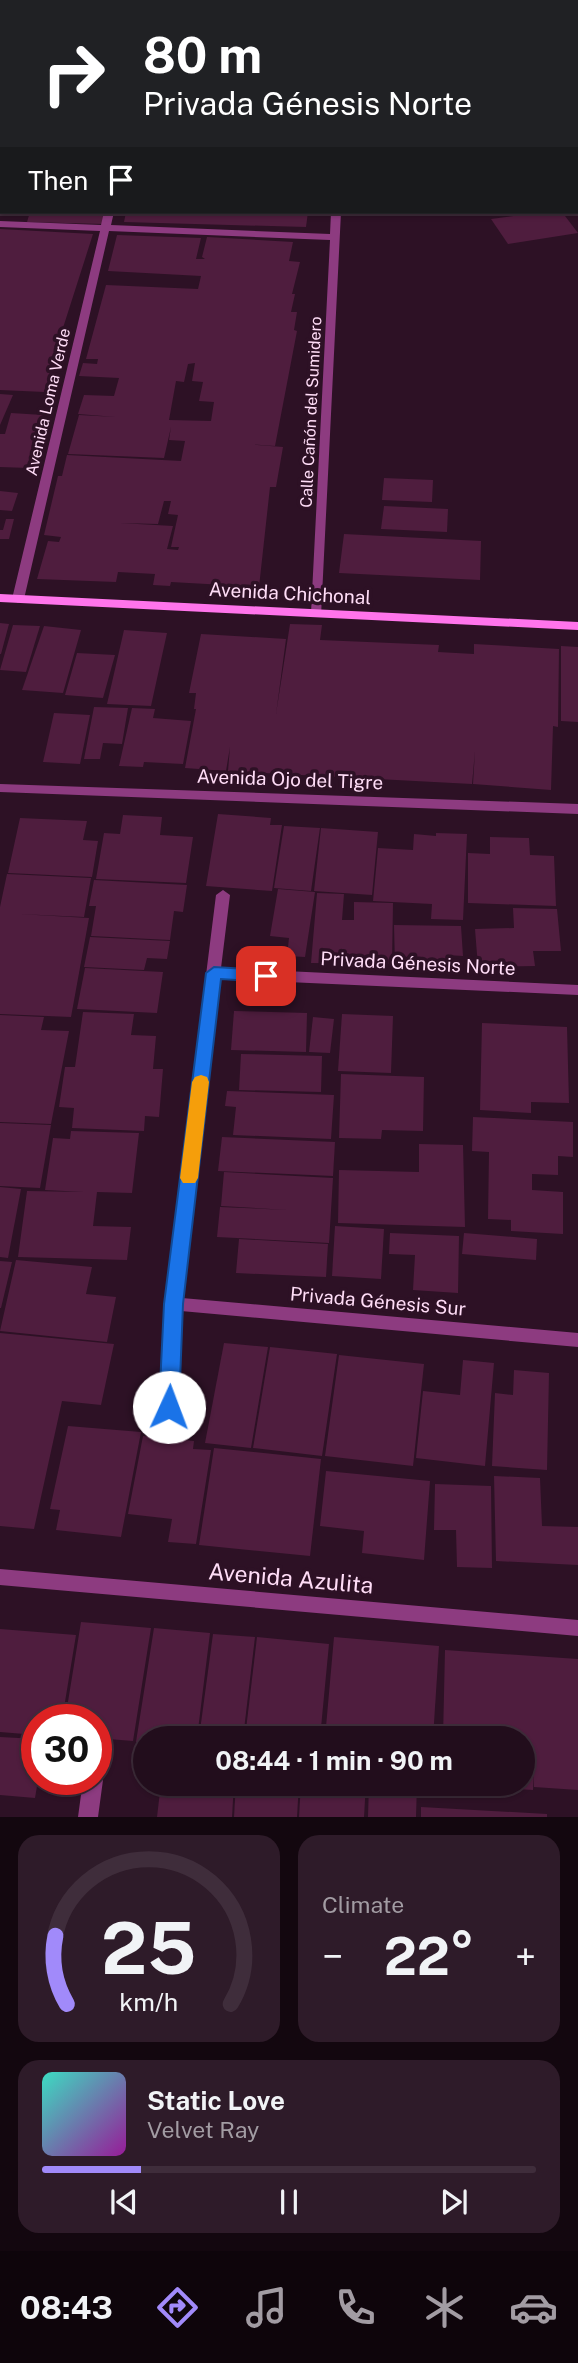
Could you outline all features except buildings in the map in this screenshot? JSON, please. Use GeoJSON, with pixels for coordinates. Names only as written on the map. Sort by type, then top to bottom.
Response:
{"type":"FeatureCollection","features":[{"type":"Feature","properties":{"kind":"street","name":"Avenida Loma Verde"},"geometry":{"type":"LineString","coordinates":[[18,599],[109,214]]}},
{"type":"Feature","properties":{"kind":"street","name":"Calle Cañón del Sumidero"},"geometry":{"type":"LineString","coordinates":[[317,613],[336,214]]}},
{"type":"Feature","properties":{"kind":"street"},"geometry":{"type":"LineString","coordinates":[[0,224],[336,237]]}},
{"type":"Feature","properties":{"kind":"street","name":"Avenida Chichonal"},"geometry":{"type":"LineString","coordinates":[[0,598],[578,626]]}},
{"type":"Feature","properties":{"kind":"street","name":"Avenida Ojo del Tigre"},"geometry":{"type":"LineString","coordinates":[[0,789],[578,809]]}},
{"type":"Feature","properties":{"kind":"street"},"geometry":{"type":"LineString","coordinates":[[169,1407],[173,1304],[223,895]]}},
{"type":"Feature","properties":{"kind":"street","name":"Privada Génesis Norte"},"geometry":{"type":"LineString","coordinates":[[214,973],[578,990]]}},
{"type":"Feature","properties":{"kind":"street","name":"Privada Génesis Sur"},"geometry":{"type":"LineString","coordinates":[[173,1304],[578,1340]]}},
{"type":"Feature","properties":{"kind":"street","name":"Avenida Azulita"},"geometry":{"type":"LineString","coordinates":[[0,1577],[578,1628]]}},
{"type":"Feature","properties":{"kind":"street"},"geometry":{"type":"LineString","coordinates":[[88,1817],[91,1795]]}},
{"type":"Feature","properties":{"kind":"slow traffic"},"geometry":{"type":"LineString","coordinates":[[189,1178],[201,1082]]}},
{"type":"Feature","properties":{"kind":"route"},"geometry":{"type":"LineString","coordinates":[[169,1407],[173,1304],[214,973],[266,976]]}}]}
